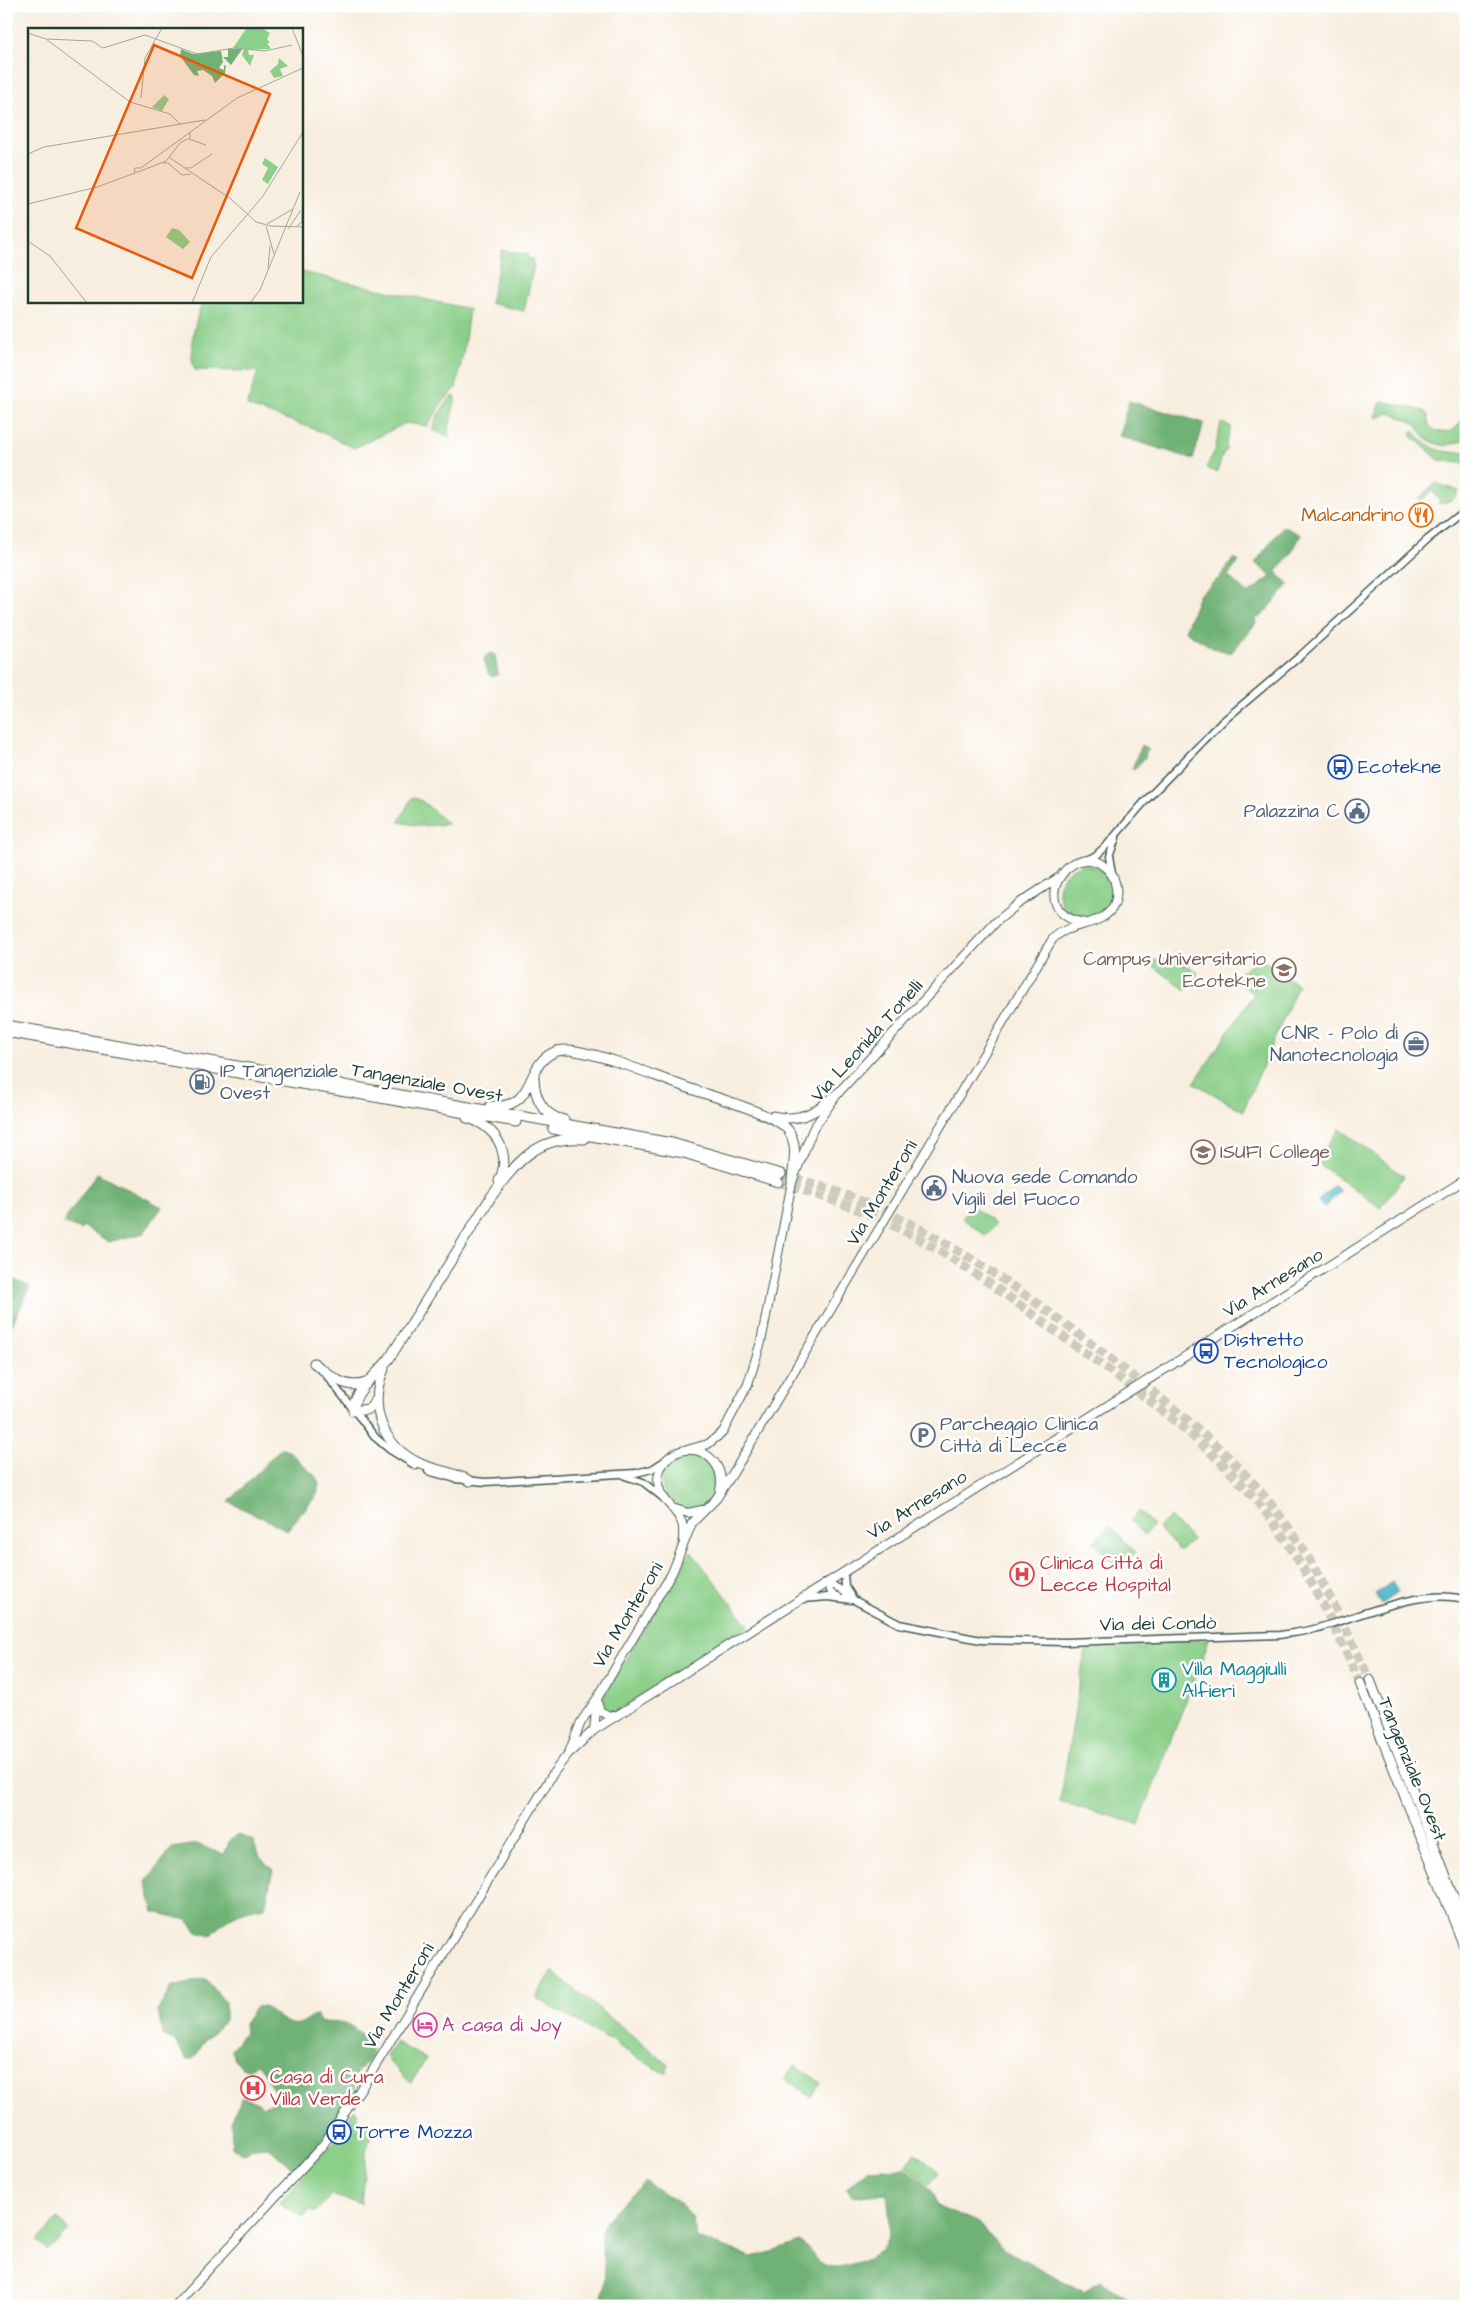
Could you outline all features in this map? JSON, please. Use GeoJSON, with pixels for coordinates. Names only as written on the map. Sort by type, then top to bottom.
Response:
{"type":"FeatureCollection","features":[{"type":"Feature","properties":{"kind":"highway","name":"Tangenziale Ovest"},"geometry":{"type":"LineString","coordinates":[[6,1025],[84,1043]]}},
{"type":"Feature","properties":{"kind":"highway","name":"Tangenziale Ovest"},"geometry":{"type":"LineString","coordinates":[[6,1032],[84,1043],[403,1099],[626,1135],[706,1152],[780,1178],[669,1150],[403,1099]]}},
{"type":"Feature","properties":{"kind":"highway"},"geometry":{"type":"LineString","coordinates":[[491,1197],[501,1176],[504,1156],[501,1146],[490,1130],[469,1118],[407,1106],[403,1099],[415,1094],[500,1107],[518,1101],[534,1077],[542,1060],[557,1051],[574,1050],[763,1114],[781,1124],[787,1129],[794,1142],[795,1153],[792,1182]]}},
{"type":"Feature","properties":{"kind":"highway"},"geometry":{"type":"LineString","coordinates":[[534,1077],[538,1100],[554,1116],[622,1131],[626,1135]]}},
{"type":"Feature","properties":{"kind":"highway"},"geometry":{"type":"LineString","coordinates":[[763,1114],[792,1118],[805,1116],[820,1108],[838,1093]]}},
{"type":"Feature","properties":{"kind":"highway"},"geometry":{"type":"LineString","coordinates":[[376,1399],[369,1409],[353,1411],[357,1394],[388,1359],[491,1197],[523,1157],[539,1147],[557,1140],[580,1139],[656,1150],[669,1150]]}},
{"type":"Feature","properties":{"kind":"highway"},"geometry":{"type":"LineString","coordinates":[[388,1359],[378,1387],[376,1399],[381,1423],[401,1451],[420,1464],[470,1481]]}},
{"type":"Feature","properties":{"kind":"highway"},"geometry":{"type":"LineString","coordinates":[[314,1363],[345,1385],[362,1385],[372,1379]]}},
{"type":"Feature","properties":{"kind":"highway","name":"Tangenziale Ovest"},"geometry":{"type":"LineString","coordinates":[[1466,1928],[1365,1682],[1466,1951]]}},
{"type":"Feature","properties":{"kind":"main road"},"geometry":{"type":"LineString","coordinates":[[1085,923],[1068,918],[1057,904],[1055,886],[1058,878],[1071,864],[1081,862],[1101,865],[1114,880]]}},
{"type":"Feature","properties":{"kind":"main road","name":"Via Leonida Tonelli"},"geometry":{"type":"LineString","coordinates":[[687,1450],[708,1444],[723,1432],[739,1403],[754,1369],[763,1333],[792,1182],[813,1129],[838,1093],[996,922],[1018,904],[1058,878]]}},
{"type":"Feature","properties":{"kind":"main road","name":"Via Monteroni"},"geometry":{"type":"LineString","coordinates":[[568,1754],[585,1714],[598,1699],[672,1573],[692,1523],[703,1510],[712,1504],[733,1473],[1052,940],[1063,931],[1085,923],[1094,922],[1109,912],[1116,896],[1114,880]]}},
{"type":"Feature","properties":{"kind":"main road","name":"Via Arnesano"},"geometry":{"type":"LineString","coordinates":[[614,1715],[1138,1385],[1312,1278],[1466,1179]]}},
{"type":"Feature","properties":{"kind":"main road"},"geometry":{"type":"LineString","coordinates":[[663,1498],[658,1483],[665,1461],[671,1456],[687,1450],[701,1452],[713,1460],[721,1480],[718,1494]]}},
{"type":"Feature","properties":{"kind":"main road","name":"Via Monteroni"},"geometry":{"type":"LineString","coordinates":[[663,1498],[682,1524],[683,1548]]}},
{"type":"Feature","properties":{"kind":"main road"},"geometry":{"type":"LineString","coordinates":[[671,1507],[688,1513],[703,1510]]}},
{"type":"Feature","properties":{"kind":"main road"},"geometry":{"type":"LineString","coordinates":[[598,1699],[600,1711],[609,1716],[614,1715]]}},
{"type":"Feature","properties":{"kind":"main road","name":"Via Monteroni"},"geometry":{"type":"LineString","coordinates":[[594,1730],[598,1699]]}},
{"type":"Feature","properties":{"kind":"main road"},"geometry":{"type":"LineString","coordinates":[[585,1714],[587,1725],[594,1730]]}},
{"type":"Feature","properties":{"kind":"main road","name":"Via Monteroni"},"geometry":{"type":"LineString","coordinates":[[175,2306],[323,2145],[368,2078],[543,1789],[568,1754],[614,1715]]}},
{"type":"Feature","properties":{"kind":"street"},"geometry":{"type":"LineString","coordinates":[[1081,862],[1096,855],[1118,835],[1146,800],[1222,722],[1300,656],[1428,539],[1466,509]]}},
{"type":"Feature","properties":{"kind":"street"},"geometry":{"type":"LineString","coordinates":[[1114,880],[1109,857],[1118,835]]}},
{"type":"Feature","properties":{"kind":"street"},"geometry":{"type":"LineString","coordinates":[[314,1363],[376,1438],[400,1457],[440,1475],[470,1481],[496,1482],[612,1475],[644,1472],[671,1456]]}},
{"type":"Feature","properties":{"kind":"street"},"geometry":{"type":"LineString","coordinates":[[612,1475],[636,1479],[650,1486],[663,1498]]}},
{"type":"Feature","properties":{"kind":"street"},"geometry":{"type":"LineString","coordinates":[[851,1566],[844,1574],[845,1586],[854,1600]]}},
{"type":"Feature","properties":{"kind":"street","name":"Via dei Condò"},"geometry":{"type":"LineString","coordinates":[[826,1582],[840,1589],[854,1600],[899,1624],[981,1640],[1065,1642],[1280,1635],[1312,1630],[1390,1605],[1428,1597],[1466,1600]]}},
{"type":"Feature","properties":{"kind":"street","name":"Via dei Condò"},"geometry":{"type":"LineString","coordinates":[[796,1601],[820,1597],[854,1600]]}},
{"type":"Feature","properties":{"kind":"green space"},"geometry":{"type":"Polygon","coordinates":[[[502,250],[528,255],[527,258],[533,259],[532,263],[534,265],[524,311],[490,303],[502,250]]]}},
{"type":"Feature","properties":{"kind":"green space"},"geometry":{"type":"Polygon","coordinates":[[[302,272],[469,309],[456,388],[441,404],[428,426],[406,423],[354,448],[317,430],[247,406],[258,371],[195,370],[192,345],[197,317],[203,302],[302,302],[302,272]]]}},
{"type":"Feature","properties":{"kind":"green space"},"geometry":{"type":"Polygon","coordinates":[[[452,396],[456,397],[448,433],[450,437],[432,430],[439,413],[452,396]]]}},
{"type":"Feature","properties":{"kind":"green space"},"geometry":{"type":"Polygon","coordinates":[[[1129,401],[1204,423],[1193,459],[1119,436],[1129,401]]]}},
{"type":"Feature","properties":{"kind":"green space"},"geometry":{"type":"Polygon","coordinates":[[[1382,401],[1424,411],[1428,416],[1429,426],[1438,431],[1451,431],[1461,421],[1466,424],[1466,440],[1445,446],[1427,439],[1413,422],[1389,413],[1377,418],[1375,416],[1382,401]]]}},
{"type":"Feature","properties":{"kind":"green space"},"geometry":{"type":"Polygon","coordinates":[[[1221,423],[1231,426],[1226,451],[1223,453],[1217,472],[1206,468],[1215,450],[1221,423]]]}},
{"type":"Feature","properties":{"kind":"green space"},"geometry":{"type":"Polygon","coordinates":[[[1414,431],[1425,442],[1437,449],[1450,452],[1466,451],[1466,464],[1439,460],[1410,435],[1414,431]]]}},
{"type":"Feature","properties":{"kind":"green space"},"geometry":{"type":"Polygon","coordinates":[[[1436,483],[1459,491],[1458,494],[1454,499],[1439,504],[1439,499],[1432,491],[1421,501],[1418,499],[1436,483]]]}},
{"type":"Feature","properties":{"kind":"green space"},"geometry":{"type":"Polygon","coordinates":[[[1283,526],[1301,535],[1291,554],[1277,571],[1280,577],[1289,584],[1260,618],[1258,617],[1255,620],[1257,622],[1231,653],[1213,648],[1185,631],[1199,595],[1219,578],[1234,558],[1239,561],[1228,576],[1248,594],[1272,576],[1255,563],[1283,526]]]}},
{"type":"Feature","properties":{"kind":"green space"},"geometry":{"type":"Polygon","coordinates":[[[490,653],[495,655],[498,674],[492,677],[488,674],[484,658],[490,653]]]}},
{"type":"Feature","properties":{"kind":"green space"},"geometry":{"type":"Polygon","coordinates":[[[1141,745],[1149,750],[1134,770],[1132,769],[1141,745]]]}},
{"type":"Feature","properties":{"kind":"green space"},"geometry":{"type":"Polygon","coordinates":[[[412,797],[422,801],[448,824],[421,826],[399,822],[412,797]]]}},
{"type":"Feature","properties":{"kind":"green space"},"geometry":{"type":"Polygon","coordinates":[[[1081,865],[1091,865],[1101,869],[1109,877],[1113,892],[1109,907],[1101,915],[1091,919],[1081,919],[1071,915],[1063,907],[1059,897],[1059,887],[1063,877],[1071,869],[1081,865]]]}},
{"type":"Feature","properties":{"kind":"green space"},"geometry":{"type":"Polygon","coordinates":[[[1175,956],[1197,972],[1197,975],[1186,990],[1153,966],[1155,960],[1175,956]]]}},
{"type":"Feature","properties":{"kind":"green space"},"geometry":{"type":"Polygon","coordinates":[[[1261,959],[1298,985],[1243,1111],[1194,1083],[1254,994],[1234,980],[1234,976],[1261,959]]]}},
{"type":"Feature","properties":{"kind":"green space"},"geometry":{"type":"Polygon","coordinates":[[[1339,1129],[1404,1176],[1381,1208],[1316,1162],[1339,1129]]]}},
{"type":"Feature","properties":{"kind":"green space"},"geometry":{"type":"Polygon","coordinates":[[[97,1173],[162,1207],[144,1233],[109,1242],[83,1226],[81,1230],[63,1223],[97,1173]]]}},
{"type":"Feature","properties":{"kind":"green space"},"geometry":{"type":"Polygon","coordinates":[[[972,1206],[995,1224],[986,1236],[962,1218],[972,1206]]]}},
{"type":"Feature","properties":{"kind":"green space"},"geometry":{"type":"Polygon","coordinates":[[[6,1276],[30,1287],[6,1337],[6,1276]]]}},
{"type":"Feature","properties":{"kind":"green space"},"geometry":{"type":"Polygon","coordinates":[[[281,1448],[290,1452],[316,1477],[319,1484],[317,1495],[287,1530],[229,1502],[281,1448]]]}},
{"type":"Feature","properties":{"kind":"green space"},"geometry":{"type":"Polygon","coordinates":[[[690,1453],[701,1455],[710,1461],[716,1470],[718,1481],[716,1492],[710,1501],[701,1507],[690,1509],[679,1507],[670,1501],[664,1492],[662,1481],[664,1470],[670,1461],[679,1455],[690,1453]]]}},
{"type":"Feature","properties":{"kind":"green space"},"geometry":{"type":"Polygon","coordinates":[[[1139,1511],[1153,1526],[1144,1535],[1130,1520],[1139,1511]]]}},
{"type":"Feature","properties":{"kind":"green space"},"geometry":{"type":"Polygon","coordinates":[[[1170,1517],[1192,1540],[1180,1551],[1158,1528],[1170,1517]]]}},
{"type":"Feature","properties":{"kind":"green space"},"geometry":{"type":"Polygon","coordinates":[[[1110,1526],[1136,1552],[1119,1568],[1093,1542],[1110,1526]]]}},
{"type":"Feature","properties":{"kind":"green space"},"geometry":{"type":"Polygon","coordinates":[[[691,1551],[750,1627],[620,1709],[613,1713],[604,1712],[600,1705],[602,1698],[691,1551]]]}},
{"type":"Feature","properties":{"kind":"green space"},"geometry":{"type":"Polygon","coordinates":[[[1209,1640],[1139,1824],[1060,1802],[1086,1644],[1209,1640]]]}},
{"type":"Feature","properties":{"kind":"green space"},"geometry":{"type":"Polygon","coordinates":[[[239,1834],[253,1841],[258,1855],[273,1870],[265,1907],[234,1916],[222,1924],[210,1936],[197,1932],[187,1920],[154,1912],[146,1882],[172,1848],[197,1844],[224,1855],[230,1839],[239,1834]]]}},
{"type":"Feature","properties":{"kind":"green space"},"geometry":{"type":"Polygon","coordinates":[[[552,1971],[669,2065],[666,2072],[662,2072],[620,2047],[613,2039],[605,2038],[536,1998],[552,1971]]]}},
{"type":"Feature","properties":{"kind":"green space"},"geometry":{"type":"Polygon","coordinates":[[[206,1979],[225,2002],[225,2021],[206,2040],[193,2059],[186,2059],[175,2041],[162,2035],[158,2010],[172,1986],[206,1979]]]}},
{"type":"Feature","properties":{"kind":"green space"},"geometry":{"type":"Polygon","coordinates":[[[264,2006],[280,2019],[289,2023],[299,2024],[317,2016],[320,2022],[343,2023],[371,2042],[371,2055],[354,2078],[355,2090],[317,2148],[296,2171],[268,2147],[254,2148],[245,2154],[232,2147],[231,2121],[242,2098],[256,2101],[263,2106],[273,2103],[277,2094],[257,2064],[250,2069],[242,2068],[234,2060],[231,2049],[245,2033],[244,2024],[256,2007],[264,2006]]]}},
{"type":"Feature","properties":{"kind":"green space"},"geometry":{"type":"Polygon","coordinates":[[[396,2042],[426,2059],[411,2083],[391,2064],[386,2056],[396,2042]]]}},
{"type":"Feature","properties":{"kind":"green space"},"geometry":{"type":"Polygon","coordinates":[[[795,2065],[821,2083],[811,2097],[785,2078],[795,2065]]]}},
{"type":"Feature","properties":{"kind":"green space"},"geometry":{"type":"Polygon","coordinates":[[[355,2109],[357,2114],[356,2121],[373,2127],[366,2152],[361,2204],[331,2195],[315,2213],[310,2209],[303,2217],[280,2203],[328,2146],[331,2147],[344,2127],[342,2126],[355,2109]]]}},
{"type":"Feature","properties":{"kind":"green space"},"geometry":{"type":"Polygon","coordinates":[[[915,2153],[939,2172],[928,2185],[905,2166],[915,2153]]]}},
{"type":"Feature","properties":{"kind":"green space"},"geometry":{"type":"Polygon","coordinates":[[[904,2168],[930,2188],[938,2206],[979,2223],[1000,2247],[1084,2292],[1102,2280],[1136,2306],[592,2306],[601,2300],[605,2276],[601,2244],[603,2227],[615,2210],[646,2182],[678,2202],[692,2217],[697,2238],[751,2257],[800,2242],[820,2262],[831,2267],[838,2267],[868,2259],[878,2253],[888,2238],[889,2229],[887,2194],[852,2196],[846,2189],[867,2170],[904,2168]]]}},
{"type":"Feature","properties":{"kind":"green space"},"geometry":{"type":"Polygon","coordinates":[[[58,2219],[69,2230],[47,2251],[37,2241],[58,2219]]]}},
{"type":"Feature","properties":{"kind":"water"},"geometry":{"type":"Polygon","coordinates":[[[1334,1185],[1340,1191],[1325,1207],[1322,1206],[1318,1201],[1334,1185]]]}},
{"type":"Feature","properties":{"kind":"water"},"geometry":{"type":"Polygon","coordinates":[[[1392,1582],[1398,1592],[1381,1604],[1375,1594],[1392,1582]]]}},
{"type":"Feature","properties":{"kind":"tunnel"},"geometry":{"type":"LineString","coordinates":[[781,1174],[829,1189],[875,1207],[905,1221],[962,1253],[1070,1327],[1190,1422],[1252,1481],[1289,1528],[1323,1583],[1370,1680]]}},
{"type":"Feature","properties":{"kind":"tunnel"},"geometry":{"type":"LineString","coordinates":[[778,1182],[868,1214],[921,1240],[946,1255],[994,1286],[1138,1392],[1189,1433],[1236,1478],[1278,1529],[1313,1585],[1360,1683]]}},
{"type":"Feature","properties":{"kind":"place","name":"Malcandrino"},"geometry":{"type":"Point","coordinates":[1421,515]}},
{"type":"Feature","properties":{"kind":"place","name":"Ecotekne"},"geometry":{"type":"Point","coordinates":[1340,767]}},
{"type":"Feature","properties":{"kind":"place","name":"Palazzina C"},"geometry":{"type":"Point","coordinates":[1357,811]}},
{"type":"Feature","properties":{"kind":"place","name":"Campus Universitario Ecotekne"},"geometry":{"type":"Point","coordinates":[1284,970]}},
{"type":"Feature","properties":{"kind":"place","name":"CNR - Polo di Nanotecnologia"},"geometry":{"type":"Point","coordinates":[1416,1044]}},
{"type":"Feature","properties":{"kind":"place","name":"IP Tangenziale Ovest"},"geometry":{"type":"Point","coordinates":[202,1082]}},
{"type":"Feature","properties":{"kind":"place","name":"ISUFI College"},"geometry":{"type":"Point","coordinates":[1203,1152]}},
{"type":"Feature","properties":{"kind":"place","name":"Nuova sede Comando Vigili del Fuoco"},"geometry":{"type":"Point","coordinates":[934,1188]}},
{"type":"Feature","properties":{"kind":"place","name":"Distretto Tecnologico"},"geometry":{"type":"Point","coordinates":[1206,1351]}},
{"type":"Feature","properties":{"kind":"place","name":"Parcheggio Clinica Città di Lecce"},"geometry":{"type":"Point","coordinates":[923,1435]}},
{"type":"Feature","properties":{"kind":"place","name":"Clinica Città di Lecce Hospital"},"geometry":{"type":"Point","coordinates":[1022,1574]}},
{"type":"Feature","properties":{"kind":"place","name":"Villa Maggiulli Alfieri"},"geometry":{"type":"Point","coordinates":[1164,1680]}},
{"type":"Feature","properties":{"kind":"place","name":"A casa di Joy"},"geometry":{"type":"Point","coordinates":[425,2025]}},
{"type":"Feature","properties":{"kind":"place","name":"Casa di Cura Villa Verde"},"geometry":{"type":"Point","coordinates":[253,2088]}},
{"type":"Feature","properties":{"kind":"place","name":"Torre Mozza"},"geometry":{"type":"Point","coordinates":[339,2132]}}]}
